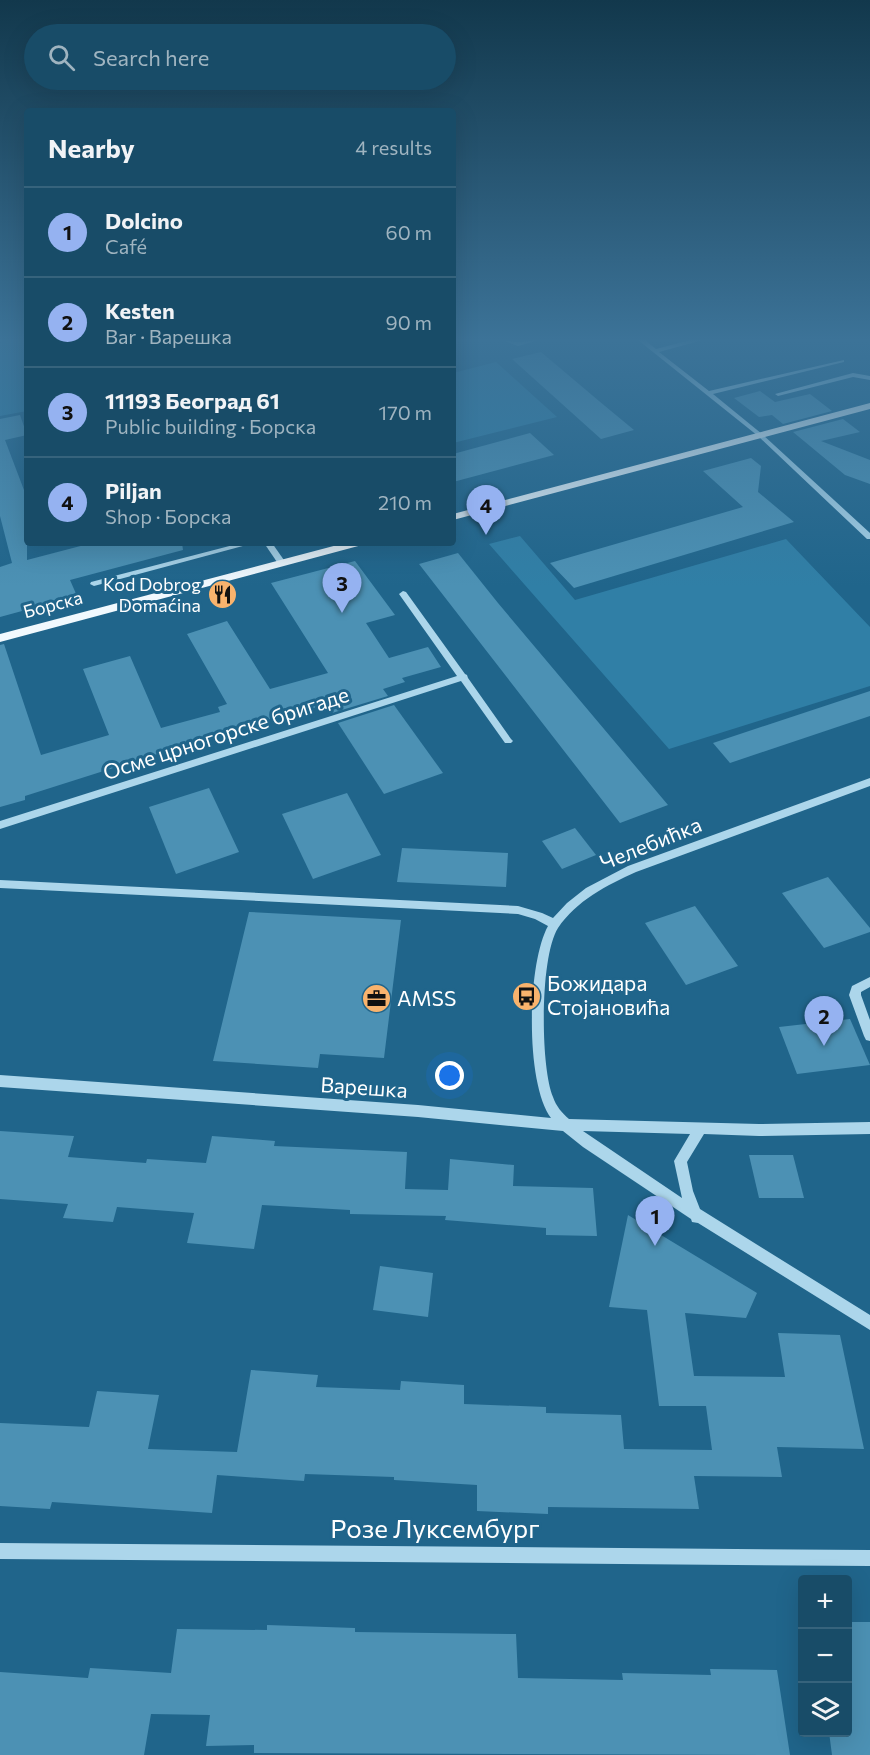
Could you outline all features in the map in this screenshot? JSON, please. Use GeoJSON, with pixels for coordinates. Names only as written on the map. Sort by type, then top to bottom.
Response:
{"type":"FeatureCollection","features":[{"type":"Feature","properties":{"kind":"main road"},"geometry":{"type":"LineString","coordinates":[[456,516],[810,422]]}},
{"type":"Feature","properties":{"kind":"main road","name":"Борска"},"geometry":{"type":"LineString","coordinates":[[0,638],[347,546]]}},
{"type":"Feature","properties":{"kind":"street"},"geometry":{"type":"LineString","coordinates":[[744,422],[870,537]]}},
{"type":"Feature","properties":{"kind":"street"},"geometry":{"type":"LineString","coordinates":[[94,584],[239,546]]}},
{"type":"Feature","properties":{"kind":"street"},"geometry":{"type":"LineString","coordinates":[[270,546],[282,564]]}},
{"type":"Feature","properties":{"kind":"street"},"geometry":{"type":"LineString","coordinates":[[403,594],[508,741]]}},
{"type":"Feature","properties":{"kind":"street","name":"Осме црногорске бригаде"},"geometry":{"type":"LineString","coordinates":[[0,825],[464,677]]}},
{"type":"Feature","properties":{"kind":"street","name":"Челебићка"},"geometry":{"type":"LineString","coordinates":[[567,1125],[549,1103],[541,1069],[540,994],[543,957],[554,924],[572,905],[612,878],[870,782]]}},
{"type":"Feature","properties":{"kind":"street"},"geometry":{"type":"LineString","coordinates":[[0,884],[518,910],[554,924]]}},
{"type":"Feature","properties":{"kind":"street"},"geometry":{"type":"LineString","coordinates":[[870,982],[856,989],[855,995],[870,1036]]}},
{"type":"Feature","properties":{"kind":"street","name":"Варешка"},"geometry":{"type":"LineString","coordinates":[[0,1081],[418,1111],[567,1125],[759,1130],[870,1128]]}},
{"type":"Feature","properties":{"kind":"street"},"geometry":{"type":"LineString","coordinates":[[567,1125],[697,1217],[870,1323]]}},
{"type":"Feature","properties":{"kind":"street"},"geometry":{"type":"LineString","coordinates":[[697,1217],[686,1191],[680,1161],[701,1128]]}},
{"type":"Feature","properties":{"kind":"street","name":"Розе Луксембург"},"geometry":{"type":"LineString","coordinates":[[0,1551],[870,1558]]}},
{"type":"Feature","properties":{"kind":"shaded area"},"geometry":{"type":"Polygon","coordinates":[[[456,422],[537,422],[456,442],[456,422]]]}},
{"type":"Feature","properties":{"kind":"shaded area"},"geometry":{"type":"Polygon","coordinates":[[[520,536],[575,600],[786,539],[870,627],[870,686],[669,749],[489,544],[520,536]]]}},
{"type":"Feature","properties":{"kind":"building"},"geometry":{"type":"Polygon","coordinates":[[[0,422],[22,422],[24,436],[5,440],[24,490],[24,546],[27,546],[27,560],[81,546],[182,546],[183,550],[70,580],[77,596],[0,617],[0,567],[12,563],[0,516],[0,422]]]}},
{"type":"Feature","properties":{"kind":"building"},"geometry":{"type":"Polygon","coordinates":[[[582,422],[624,422],[634,430],[601,439],[582,422]]]}},
{"type":"Feature","properties":{"kind":"building"},"geometry":{"type":"Polygon","coordinates":[[[832,422],[847,422],[860,432],[821,441],[870,460],[870,484],[845,475],[793,432],[832,422]]]}},
{"type":"Feature","properties":{"kind":"building"},"geometry":{"type":"Polygon","coordinates":[[[530,433],[554,455],[456,481],[456,453],[530,433]]]}},
{"type":"Feature","properties":{"kind":"building"},"geometry":{"type":"Polygon","coordinates":[[[751,458],[761,466],[758,492],[794,522],[574,588],[550,563],[743,507],[703,471],[751,458]]]}},
{"type":"Feature","properties":{"kind":"building"},"geometry":{"type":"Polygon","coordinates":[[[458,553],[668,805],[620,823],[419,564],[458,553]]]}},
{"type":"Feature","properties":{"kind":"building"},"geometry":{"type":"Polygon","coordinates":[[[355,561],[395,615],[366,623],[389,658],[428,647],[441,667],[402,678],[405,682],[383,689],[388,696],[332,713],[326,705],[280,716],[25,796],[25,800],[0,807],[0,645],[4,644],[41,755],[109,735],[83,669],[130,656],[161,728],[220,712],[218,707],[227,704],[187,634],[227,621],[270,689],[328,673],[271,583],[355,561]]]}},
{"type":"Feature","properties":{"kind":"building"},"geometry":{"type":"Polygon","coordinates":[[[870,691],[870,716],[730,763],[713,743],[870,691]]]}},
{"type":"Feature","properties":{"kind":"building"},"geometry":{"type":"Polygon","coordinates":[[[394,705],[443,773],[384,794],[338,723],[394,705]]]}},
{"type":"Feature","properties":{"kind":"building"},"geometry":{"type":"Polygon","coordinates":[[[209,788],[239,852],[176,874],[149,807],[209,788]]]}},
{"type":"Feature","properties":{"kind":"building"},"geometry":{"type":"Polygon","coordinates":[[[347,793],[381,855],[313,879],[282,814],[347,793]]]}},
{"type":"Feature","properties":{"kind":"building"},"geometry":{"type":"Polygon","coordinates":[[[575,828],[596,855],[562,869],[542,841],[575,828]]]}},
{"type":"Feature","properties":{"kind":"building"},"geometry":{"type":"Polygon","coordinates":[[[402,848],[508,853],[506,887],[397,882],[402,848]]]}},
{"type":"Feature","properties":{"kind":"building"},"geometry":{"type":"Polygon","coordinates":[[[828,877],[870,928],[870,932],[824,948],[782,893],[828,877]]]}},
{"type":"Feature","properties":{"kind":"building"},"geometry":{"type":"Polygon","coordinates":[[[695,906],[738,966],[686,985],[645,923],[695,906]]]}},
{"type":"Feature","properties":{"kind":"building"},"geometry":{"type":"Polygon","coordinates":[[[249,912],[401,920],[384,1058],[320,1054],[318,1068],[213,1061],[249,912]]]}},
{"type":"Feature","properties":{"kind":"building"},"geometry":{"type":"Polygon","coordinates":[[[850,1019],[870,1065],[797,1074],[779,1027],[850,1019]]]}},
{"type":"Feature","properties":{"kind":"building"},"geometry":{"type":"Polygon","coordinates":[[[0,1131],[74,1136],[68,1157],[146,1163],[147,1159],[206,1163],[212,1136],[275,1141],[274,1146],[407,1152],[405,1189],[448,1190],[450,1159],[514,1165],[513,1186],[593,1188],[597,1236],[546,1235],[546,1228],[445,1220],[446,1216],[350,1214],[350,1210],[262,1205],[254,1249],[187,1243],[194,1213],[117,1207],[113,1222],[63,1218],[68,1204],[0,1199],[0,1131]]]}},
{"type":"Feature","properties":{"kind":"building"},"geometry":{"type":"Polygon","coordinates":[[[749,1155],[793,1155],[804,1198],[759,1198],[749,1155]]]}},
{"type":"Feature","properties":{"kind":"building"},"geometry":{"type":"Polygon","coordinates":[[[628,1215],[757,1293],[746,1318],[685,1313],[694,1376],[785,1377],[778,1333],[840,1335],[864,1449],[777,1447],[782,1477],[694,1476],[699,1509],[548,1507],[548,1514],[477,1511],[477,1485],[394,1480],[394,1477],[305,1474],[304,1481],[217,1475],[212,1513],[52,1502],[50,1509],[0,1506],[0,1423],[89,1427],[97,1391],[159,1395],[148,1449],[237,1452],[251,1370],[318,1375],[316,1387],[400,1390],[401,1381],[464,1385],[464,1404],[546,1407],[546,1413],[621,1415],[624,1449],[712,1450],[706,1406],[659,1406],[647,1310],[609,1307],[628,1215]]]}},
{"type":"Feature","properties":{"kind":"building"},"geometry":{"type":"Polygon","coordinates":[[[380,1266],[433,1273],[428,1317],[373,1310],[380,1266]]]}},
{"type":"Feature","properties":{"kind":"building"},"geometry":{"type":"Polygon","coordinates":[[[852,1622],[870,1622],[870,1755],[832,1755],[830,1737],[852,1737],[852,1622]]]}},
{"type":"Feature","properties":{"kind":"building"},"geometry":{"type":"Polygon","coordinates":[[[267,1625],[355,1628],[355,1632],[516,1634],[518,1678],[623,1680],[622,1673],[711,1675],[710,1669],[777,1670],[790,1755],[254,1753],[254,1745],[206,1746],[210,1715],[151,1714],[144,1755],[0,1755],[0,1672],[88,1678],[90,1668],[171,1673],[177,1629],[267,1630],[267,1625]]]}},
{"type":"Feature","properties":{"kind":"place","name":"Piljan"},"geometry":{"type":"Point","coordinates":[486,535]}},
{"type":"Feature","properties":{"kind":"place","name":"Kod Dobrog Domaćina"},"geometry":{"type":"Point","coordinates":[222,595]}},
{"type":"Feature","properties":{"kind":"place","name":"11193 Београд 61"},"geometry":{"type":"Point","coordinates":[342,613]}},
{"type":"Feature","properties":{"kind":"place","name":"Божидара Стојановића"},"geometry":{"type":"Point","coordinates":[526,996]}},
{"type":"Feature","properties":{"kind":"place","name":"AMSS"},"geometry":{"type":"Point","coordinates":[376,999]}},
{"type":"Feature","properties":{"kind":"place","name":"Kesten"},"geometry":{"type":"Point","coordinates":[824,1046]}},
{"type":"Feature","properties":{"kind":"place","name":"Dolcino"},"geometry":{"type":"Point","coordinates":[655,1246]}}]}
